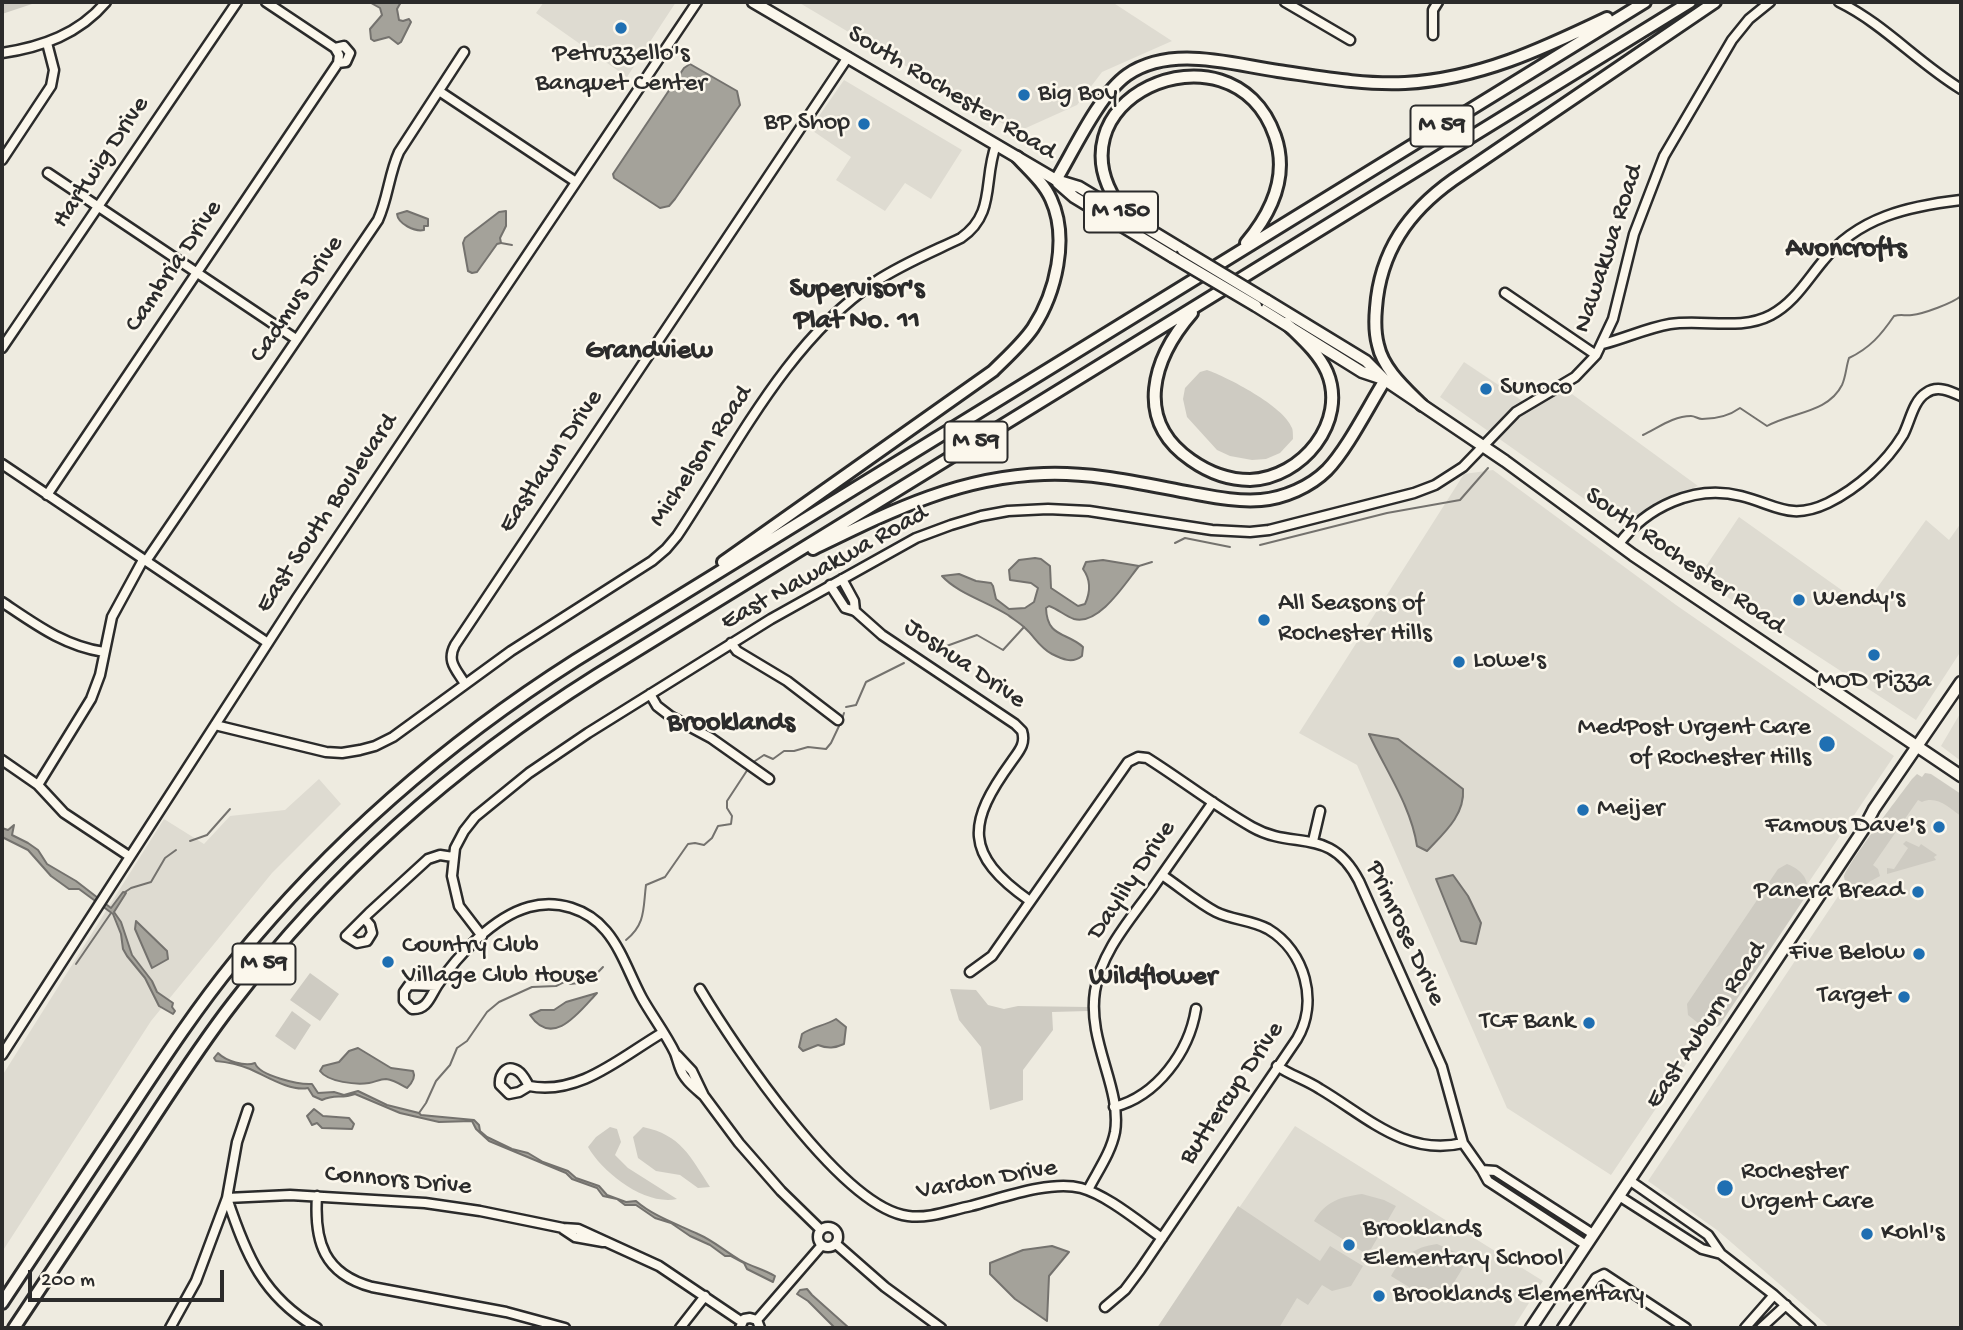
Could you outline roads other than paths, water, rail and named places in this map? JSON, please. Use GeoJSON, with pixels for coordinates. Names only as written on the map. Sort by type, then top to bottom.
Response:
{"type":"FeatureCollection","features":[{"type":"Feature","properties":{"kind":"highway"},"geometry":{"type":"LineString","coordinates":[[1056,180],[1099,107],[1117,84],[1128,75],[1158,62],[1201,59],[1344,81],[1409,83],[1503,65],[1643,2]]}},
{"type":"Feature","properties":{"kind":"highway","name":"M 59"},"geometry":{"type":"LineString","coordinates":[[2,1303],[190,1021],[240,955],[308,878],[362,824],[454,745],[534,687],[1643,2]]}},
{"type":"Feature","properties":{"kind":"highway","name":"M 59"},"geometry":{"type":"LineString","coordinates":[[14,1328],[215,1027],[270,957],[347,873],[422,803],[509,734],[575,689],[1690,2]]}},
{"type":"Feature","properties":{"kind":"highway"},"geometry":{"type":"LineString","coordinates":[[1422,405],[1395,377],[1384,362],[1378,345],[1376,315],[1379,284],[1387,255],[1402,228],[1430,196],[1452,180],[1715,2]]}},
{"type":"Feature","properties":{"kind":"highway"},"geometry":{"type":"LineString","coordinates":[[1127,216],[1107,186],[1102,168],[1101,152],[1112,121],[1122,106],[1153,84],[1182,76],[1213,78],[1227,83],[1265,114],[1278,145],[1280,172],[1277,193],[1262,223],[1240,251]]}},
{"type":"Feature","properties":{"kind":"highway"},"geometry":{"type":"LineString","coordinates":[[648,616],[993,371],[1019,346],[1045,306],[1052,286],[1059,244],[1056,210],[1050,196],[1017,157]]}},
{"type":"Feature","properties":{"kind":"highway"},"geometry":{"type":"LineString","coordinates":[[1201,303],[1179,328],[1161,360],[1154,392],[1156,407],[1166,435],[1175,447],[1203,468],[1233,478],[1266,478],[1282,473],[1313,447],[1324,432],[1330,417],[1331,387],[1326,371],[1308,344],[1286,323]]}},
{"type":"Feature","properties":{"kind":"highway"},"geometry":{"type":"LineString","coordinates":[[751,580],[904,506],[949,489],[997,478],[1046,474],[1080,475],[1231,500],[1277,498],[1314,481],[1328,469],[1385,380]]}},
{"type":"Feature","properties":{"kind":"main road","name":"South Rochester Road"},"geometry":{"type":"LineString","coordinates":[[753,2],[1056,180],[1074,197],[1363,372],[1385,380]]}},
{"type":"Feature","properties":{"kind":"main road","name":"South Rochester Road"},"geometry":{"type":"LineString","coordinates":[[1056,180],[1079,187],[1366,361],[1385,380],[1619,544],[1961,776]]}},
{"type":"Feature","properties":{"kind":"main road","name":"East Auburn Road"},"geometry":{"type":"LineString","coordinates":[[1531,1328],[1866,826],[1877,804],[1961,682]]}},
{"type":"Feature","properties":{"kind":"street"},"geometry":{"type":"LineString","coordinates":[[2,54],[47,43],[78,26],[106,2]]}},
{"type":"Feature","properties":{"kind":"street","name":"Hartwig Drive"},"geometry":{"type":"LineString","coordinates":[[2,348],[237,2]]}},
{"type":"Feature","properties":{"kind":"street","name":"Cambria Drive"},"geometry":{"type":"LineString","coordinates":[[47,495],[198,273],[337,55],[266,2]]}},
{"type":"Feature","properties":{"kind":"street","name":"East South Boulevard"},"geometry":{"type":"LineString","coordinates":[[2,1055],[268,643],[697,2]]}},
{"type":"Feature","properties":{"kind":"street"},"geometry":{"type":"LineString","coordinates":[[1285,2],[1350,40]]}},
{"type":"Feature","properties":{"kind":"street"},"geometry":{"type":"LineString","coordinates":[[1433,35],[1433,10],[1438,2]]}},
{"type":"Feature","properties":{"kind":"street","name":"Nawakwa Road"},"geometry":{"type":"LineString","coordinates":[[1484,447],[1517,412],[1575,377],[1596,355],[1617,307],[1639,217],[1664,156],[1732,40],[1749,19],[1770,2]]}},
{"type":"Feature","properties":{"kind":"street"},"geometry":{"type":"LineString","coordinates":[[1839,2],[1866,18],[1961,89]]}},
{"type":"Feature","properties":{"kind":"street"},"geometry":{"type":"LineString","coordinates":[[2,160],[51,86],[54,70],[47,43]]}},
{"type":"Feature","properties":{"kind":"street","name":"Cadmus Drive"},"geometry":{"type":"LineString","coordinates":[[38,785],[91,699],[100,675],[107,633],[114,612],[144,561],[378,220],[399,152],[464,52]]}},
{"type":"Feature","properties":{"kind":"street","name":"Eastlawn Drive"},"geometry":{"type":"LineString","coordinates":[[465,684],[451,663],[450,657],[455,645],[848,57]]}},
{"type":"Feature","properties":{"kind":"street"},"geometry":{"type":"LineString","coordinates":[[439,91],[576,183]]}},
{"type":"Feature","properties":{"kind":"street","name":"Michelson Road"},"geometry":{"type":"LineString","coordinates":[[215,725],[303,748],[342,753],[375,746],[393,737],[550,626],[634,574],[666,549],[779,379],[821,327],[885,275],[961,239],[970,232],[986,205],[990,162],[996,145]]}},
{"type":"Feature","properties":{"kind":"street"},"geometry":{"type":"LineString","coordinates":[[48,173],[296,339]]}},
{"type":"Feature","properties":{"kind":"street"},"geometry":{"type":"LineString","coordinates":[[1603,344],[1665,325],[1741,323],[1769,316],[1793,299],[1839,244],[1869,223],[1914,206],[1961,200]]}},
{"type":"Feature","properties":{"kind":"street"},"geometry":{"type":"LineString","coordinates":[[1505,293],[1596,355]]}},
{"type":"Feature","properties":{"kind":"street"},"geometry":{"type":"LineString","coordinates":[[1619,544],[1631,528],[1646,516],[1669,504],[1696,495],[1729,493],[1793,513],[1817,508],[1843,494],[1878,466],[1898,443],[1919,400],[1927,392],[1941,389],[1961,396]]}},
{"type":"Feature","properties":{"kind":"street","name":"East Nawakwa Road"},"geometry":{"type":"LineString","coordinates":[[482,936],[459,906],[452,883],[453,857],[464,831],[483,810],[551,757],[731,643],[916,538],[951,524],[1009,511],[1048,509],[1089,511],[1220,531],[1269,530],[1426,489],[1463,467],[1484,447]]}},
{"type":"Feature","properties":{"kind":"street"},"geometry":{"type":"LineString","coordinates":[[2,464],[268,643]]}},
{"type":"Feature","properties":{"kind":"street","name":"Joshua Drive"},"geometry":{"type":"LineString","coordinates":[[842,579],[854,601],[855,611]]}},
{"type":"Feature","properties":{"kind":"street","name":"Joshua Drive"},"geometry":{"type":"LineString","coordinates":[[830,585],[845,608],[855,611],[882,635],[1015,724],[1022,732],[1022,746],[986,801],[980,817],[979,834],[982,850],[995,872],[1030,901]]}},
{"type":"Feature","properties":{"kind":"street"},"geometry":{"type":"LineString","coordinates":[[2,602],[62,640],[104,652]]}},
{"type":"Feature","properties":{"kind":"street"},"geometry":{"type":"LineString","coordinates":[[731,643],[737,651],[787,681],[838,720]]}},
{"type":"Feature","properties":{"kind":"street"},"geometry":{"type":"LineString","coordinates":[[650,694],[657,706],[670,716],[711,738],[769,779]]}},
{"type":"Feature","properties":{"kind":"street","name":"Primrose Drive"},"geometry":{"type":"LineString","coordinates":[[1030,901],[1133,758],[1147,758],[1262,832],[1313,841],[1340,855],[1359,881],[1446,1077],[1455,1121],[1463,1143],[1488,1181],[1586,1245]]}},
{"type":"Feature","properties":{"kind":"street"},"geometry":{"type":"LineString","coordinates":[[2,760],[38,785],[64,813],[130,856]]}},
{"type":"Feature","properties":{"kind":"street","name":"Daylily Drive"},"geometry":{"type":"LineString","coordinates":[[1088,1190],[1113,1138],[1116,1122],[1094,1027],[1095,992],[1109,951],[1213,802]]}},
{"type":"Feature","properties":{"kind":"street"},"geometry":{"type":"LineString","coordinates":[[1313,841],[1320,811]]}},
{"type":"Feature","properties":{"kind":"street"},"geometry":{"type":"LineString","coordinates":[[364,918],[428,859],[440,855],[453,857]]}},
{"type":"Feature","properties":{"kind":"street","name":"Buttercup Drive"},"geometry":{"type":"LineString","coordinates":[[1105,1307],[1130,1284],[1162,1238],[1300,1033],[1307,1012],[1307,988],[1294,957],[1280,938],[1267,929],[1215,911],[1162,875]]}},
{"type":"Feature","properties":{"kind":"street"},"geometry":{"type":"LineString","coordinates":[[970,972],[992,956],[1030,901]]}},
{"type":"Feature","properties":{"kind":"street"},"geometry":{"type":"LineString","coordinates":[[437,986],[453,963],[482,936],[504,918],[530,906],[555,904],[582,912],[598,922],[610,936],[675,1053],[684,1076],[704,1096],[752,1158],[821,1230]]}},
{"type":"Feature","properties":{"kind":"street","name":"Vardon Drive"},"geometry":{"type":"LineString","coordinates":[[700,989],[773,1098],[845,1178],[883,1209],[906,1216],[928,1216],[1048,1188],[1074,1187],[1088,1190],[1162,1238]]}},
{"type":"Feature","properties":{"kind":"street"},"geometry":{"type":"LineString","coordinates":[[1114,1107],[1137,1100],[1159,1081],[1186,1042],[1192,1030],[1196,1009]]}},
{"type":"Feature","properties":{"kind":"street"},"geometry":{"type":"LineString","coordinates":[[529,1086],[555,1088],[579,1082],[662,1032]]}},
{"type":"Feature","properties":{"kind":"street"},"geometry":{"type":"LineString","coordinates":[[1277,1066],[1318,1087],[1409,1143],[1437,1147],[1463,1143]]}},
{"type":"Feature","properties":{"kind":"street"},"geometry":{"type":"LineString","coordinates":[[170,1328],[196,1282],[227,1198],[237,1142],[248,1109]]}},
{"type":"Feature","properties":{"kind":"street"},"geometry":{"type":"LineString","coordinates":[[1482,1170],[1495,1171],[1593,1234]]}},
{"type":"Feature","properties":{"kind":"street"},"geometry":{"type":"LineString","coordinates":[[1629,1180],[1708,1235],[1721,1254],[1811,1328]]}},
{"type":"Feature","properties":{"kind":"street"},"geometry":{"type":"LineString","coordinates":[[1521,1203],[1528,1192]]}},
{"type":"Feature","properties":{"kind":"street","name":"Connors Drive"},"geometry":{"type":"LineString","coordinates":[[227,1198],[266,1195],[317,1196],[458,1207],[589,1232],[606,1243],[659,1266],[705,1296],[741,1325]]}},
{"type":"Feature","properties":{"kind":"street"},"geometry":{"type":"LineString","coordinates":[[317,1196],[316,1227],[320,1244],[330,1263],[351,1279],[372,1287],[515,1314],[565,1328]]}},
{"type":"Feature","properties":{"kind":"street"},"geometry":{"type":"LineString","coordinates":[[1619,1196],[1702,1249],[1721,1254]]}},
{"type":"Feature","properties":{"kind":"street"},"geometry":{"type":"LineString","coordinates":[[227,1198],[249,1257],[261,1278],[288,1308],[317,1328]]}},
{"type":"Feature","properties":{"kind":"street"},"geometry":{"type":"LineString","coordinates":[[1666,1226],[1672,1216],[1693,1224]]}},
{"type":"Feature","properties":{"kind":"street"},"geometry":{"type":"LineString","coordinates":[[821,1230],[834,1230],[838,1235],[835,1244]]}},
{"type":"Feature","properties":{"kind":"street"},"geometry":{"type":"LineString","coordinates":[[821,1230],[818,1240],[822,1245],[827,1247],[835,1244]]}},
{"type":"Feature","properties":{"kind":"street"},"geometry":{"type":"LineString","coordinates":[[835,1244],[941,1328]]}},
{"type":"Feature","properties":{"kind":"street"},"geometry":{"type":"LineString","coordinates":[[741,1325],[750,1318],[758,1324],[822,1245]]}},
{"type":"Feature","properties":{"kind":"street"},"geometry":{"type":"LineString","coordinates":[[1562,1328],[1596,1278],[1604,1274],[1686,1328]]}},
{"type":"Feature","properties":{"kind":"street"},"geometry":{"type":"LineString","coordinates":[[1745,1328],[1774,1295]]}},
{"type":"Feature","properties":{"kind":"street"},"geometry":{"type":"LineString","coordinates":[[680,1328],[705,1296]]}},
{"type":"Feature","properties":{"kind":"street"},"geometry":{"type":"LineString","coordinates":[[1761,1328],[1786,1305]]}},
{"type":"Feature","properties":{"kind":"waterway"},"geometry":{"type":"LineString","coordinates":[[501,243],[512,245]]}},
{"type":"Feature","properties":{"kind":"waterway"},"geometry":{"type":"LineString","coordinates":[[1643,435],[1672,420],[1692,416],[1712,418],[1727,415],[1740,408],[1767,426],[1819,407],[1836,394],[1842,385],[1849,358],[1874,340],[1894,316],[1923,313],[1961,296]]}},
{"type":"Feature","properties":{"kind":"waterway"},"geometry":{"type":"LineString","coordinates":[[1260,545],[1387,513],[1460,500],[1488,468]]}},
{"type":"Feature","properties":{"kind":"waterway"},"geometry":{"type":"LineString","coordinates":[[1175,543],[1185,538],[1230,547]]}},
{"type":"Feature","properties":{"kind":"waterway"},"geometry":{"type":"LineString","coordinates":[[1139,566],[1152,562]]}},
{"type":"Feature","properties":{"kind":"waterway"},"geometry":{"type":"LineString","coordinates":[[929,649],[941,648],[977,635],[1003,650],[1024,627]]}},
{"type":"Feature","properties":{"kind":"waterway"},"geometry":{"type":"LineString","coordinates":[[846,707],[856,705],[866,682],[904,663]]}},
{"type":"Feature","properties":{"kind":"waterway"},"geometry":{"type":"LineString","coordinates":[[842,719],[844,713]]}},
{"type":"Feature","properties":{"kind":"waterway"},"geometry":{"type":"LineString","coordinates":[[752,763],[764,755],[773,759],[784,751],[808,747],[826,749],[840,724]]}},
{"type":"Feature","properties":{"kind":"waterway"},"geometry":{"type":"LineString","coordinates":[[626,940],[640,922],[646,885],[665,877],[688,844],[704,845],[712,838],[718,826],[731,824],[732,816],[727,808],[727,801],[748,769]]}},
{"type":"Feature","properties":{"kind":"waterway"},"geometry":{"type":"LineString","coordinates":[[190,841],[207,835],[230,809]]}},
{"type":"Feature","properties":{"kind":"waterway"},"geometry":{"type":"LineString","coordinates":[[125,892],[151,882],[165,858],[176,850]]}},
{"type":"Feature","properties":{"kind":"waterway"},"geometry":{"type":"LineString","coordinates":[[76,964],[111,913]]}},
{"type":"Feature","properties":{"kind":"waterway"},"geometry":{"type":"LineString","coordinates":[[419,1113],[436,1081],[450,1065],[457,1048],[467,1041],[487,1012],[499,1002],[532,987],[556,986],[566,981],[570,984],[586,981],[603,967]]}},
{"type":"Feature","properties":{"kind":"place","name":"Petruzzello's Banquet Center"},"geometry":{"type":"Point","coordinates":[621,28]}},
{"type":"Feature","properties":{"kind":"place","name":"Big Boy"},"geometry":{"type":"Point","coordinates":[1024,95]}},
{"type":"Feature","properties":{"kind":"place","name":"BP Shop"},"geometry":{"type":"Point","coordinates":[864,124]}},
{"type":"Feature","properties":{"kind":"place","name":"Sunoco"},"geometry":{"type":"Point","coordinates":[1486,389]}},
{"type":"Feature","properties":{"kind":"place","name":"Wendy's"},"geometry":{"type":"Point","coordinates":[1799,600]}},
{"type":"Feature","properties":{"kind":"place","name":"All Seasons of Rochester Hills"},"geometry":{"type":"Point","coordinates":[1264,620]}},
{"type":"Feature","properties":{"kind":"place","name":"MOD Pizza"},"geometry":{"type":"Point","coordinates":[1874,655]}},
{"type":"Feature","properties":{"kind":"place","name":"Lowe's"},"geometry":{"type":"Point","coordinates":[1459,662]}},
{"type":"Feature","properties":{"kind":"place","name":"MedPost Urgent Care of Rochester Hills"},"geometry":{"type":"Point","coordinates":[1827,744]}},
{"type":"Feature","properties":{"kind":"place","name":"Meijer"},"geometry":{"type":"Point","coordinates":[1583,810]}},
{"type":"Feature","properties":{"kind":"place","name":"Famous Dave's"},"geometry":{"type":"Point","coordinates":[1939,827]}},
{"type":"Feature","properties":{"kind":"place","name":"Panera Bread"},"geometry":{"type":"Point","coordinates":[1918,892]}},
{"type":"Feature","properties":{"kind":"place","name":"Five Below"},"geometry":{"type":"Point","coordinates":[1919,954]}},
{"type":"Feature","properties":{"kind":"place","name":"Country Club Village Club House"},"geometry":{"type":"Point","coordinates":[388,962]}},
{"type":"Feature","properties":{"kind":"place","name":"Target"},"geometry":{"type":"Point","coordinates":[1904,997]}},
{"type":"Feature","properties":{"kind":"place","name":"TCF Bank"},"geometry":{"type":"Point","coordinates":[1589,1023]}},
{"type":"Feature","properties":{"kind":"place","name":"Rochester Urgent Care"},"geometry":{"type":"Point","coordinates":[1725,1188]}},
{"type":"Feature","properties":{"kind":"place","name":"Kohl's"},"geometry":{"type":"Point","coordinates":[1867,1234]}},
{"type":"Feature","properties":{"kind":"place","name":"Brooklands Elementary School"},"geometry":{"type":"Point","coordinates":[1349,1245]}},
{"type":"Feature","properties":{"kind":"place","name":"Brooklands Elementary"},"geometry":{"type":"Point","coordinates":[1379,1296]}},
{"type":"Feature","properties":{"kind":"district","name":"Avoncrofts"},"geometry":{"type":"Point","coordinates":[1846,251]}},
{"type":"Feature","properties":{"kind":"district","name":"Supervisor's Plat No. 11"},"geometry":{"type":"Point","coordinates":[857,307]}},
{"type":"Feature","properties":{"kind":"district","name":"Grandview"},"geometry":{"type":"Point","coordinates":[649,353]}},
{"type":"Feature","properties":{"kind":"district","name":"Brooklands"},"geometry":{"type":"Point","coordinates":[731,725]}},
{"type":"Feature","properties":{"kind":"district","name":"Wildflower"},"geometry":{"type":"Point","coordinates":[1153,979]}}]}
